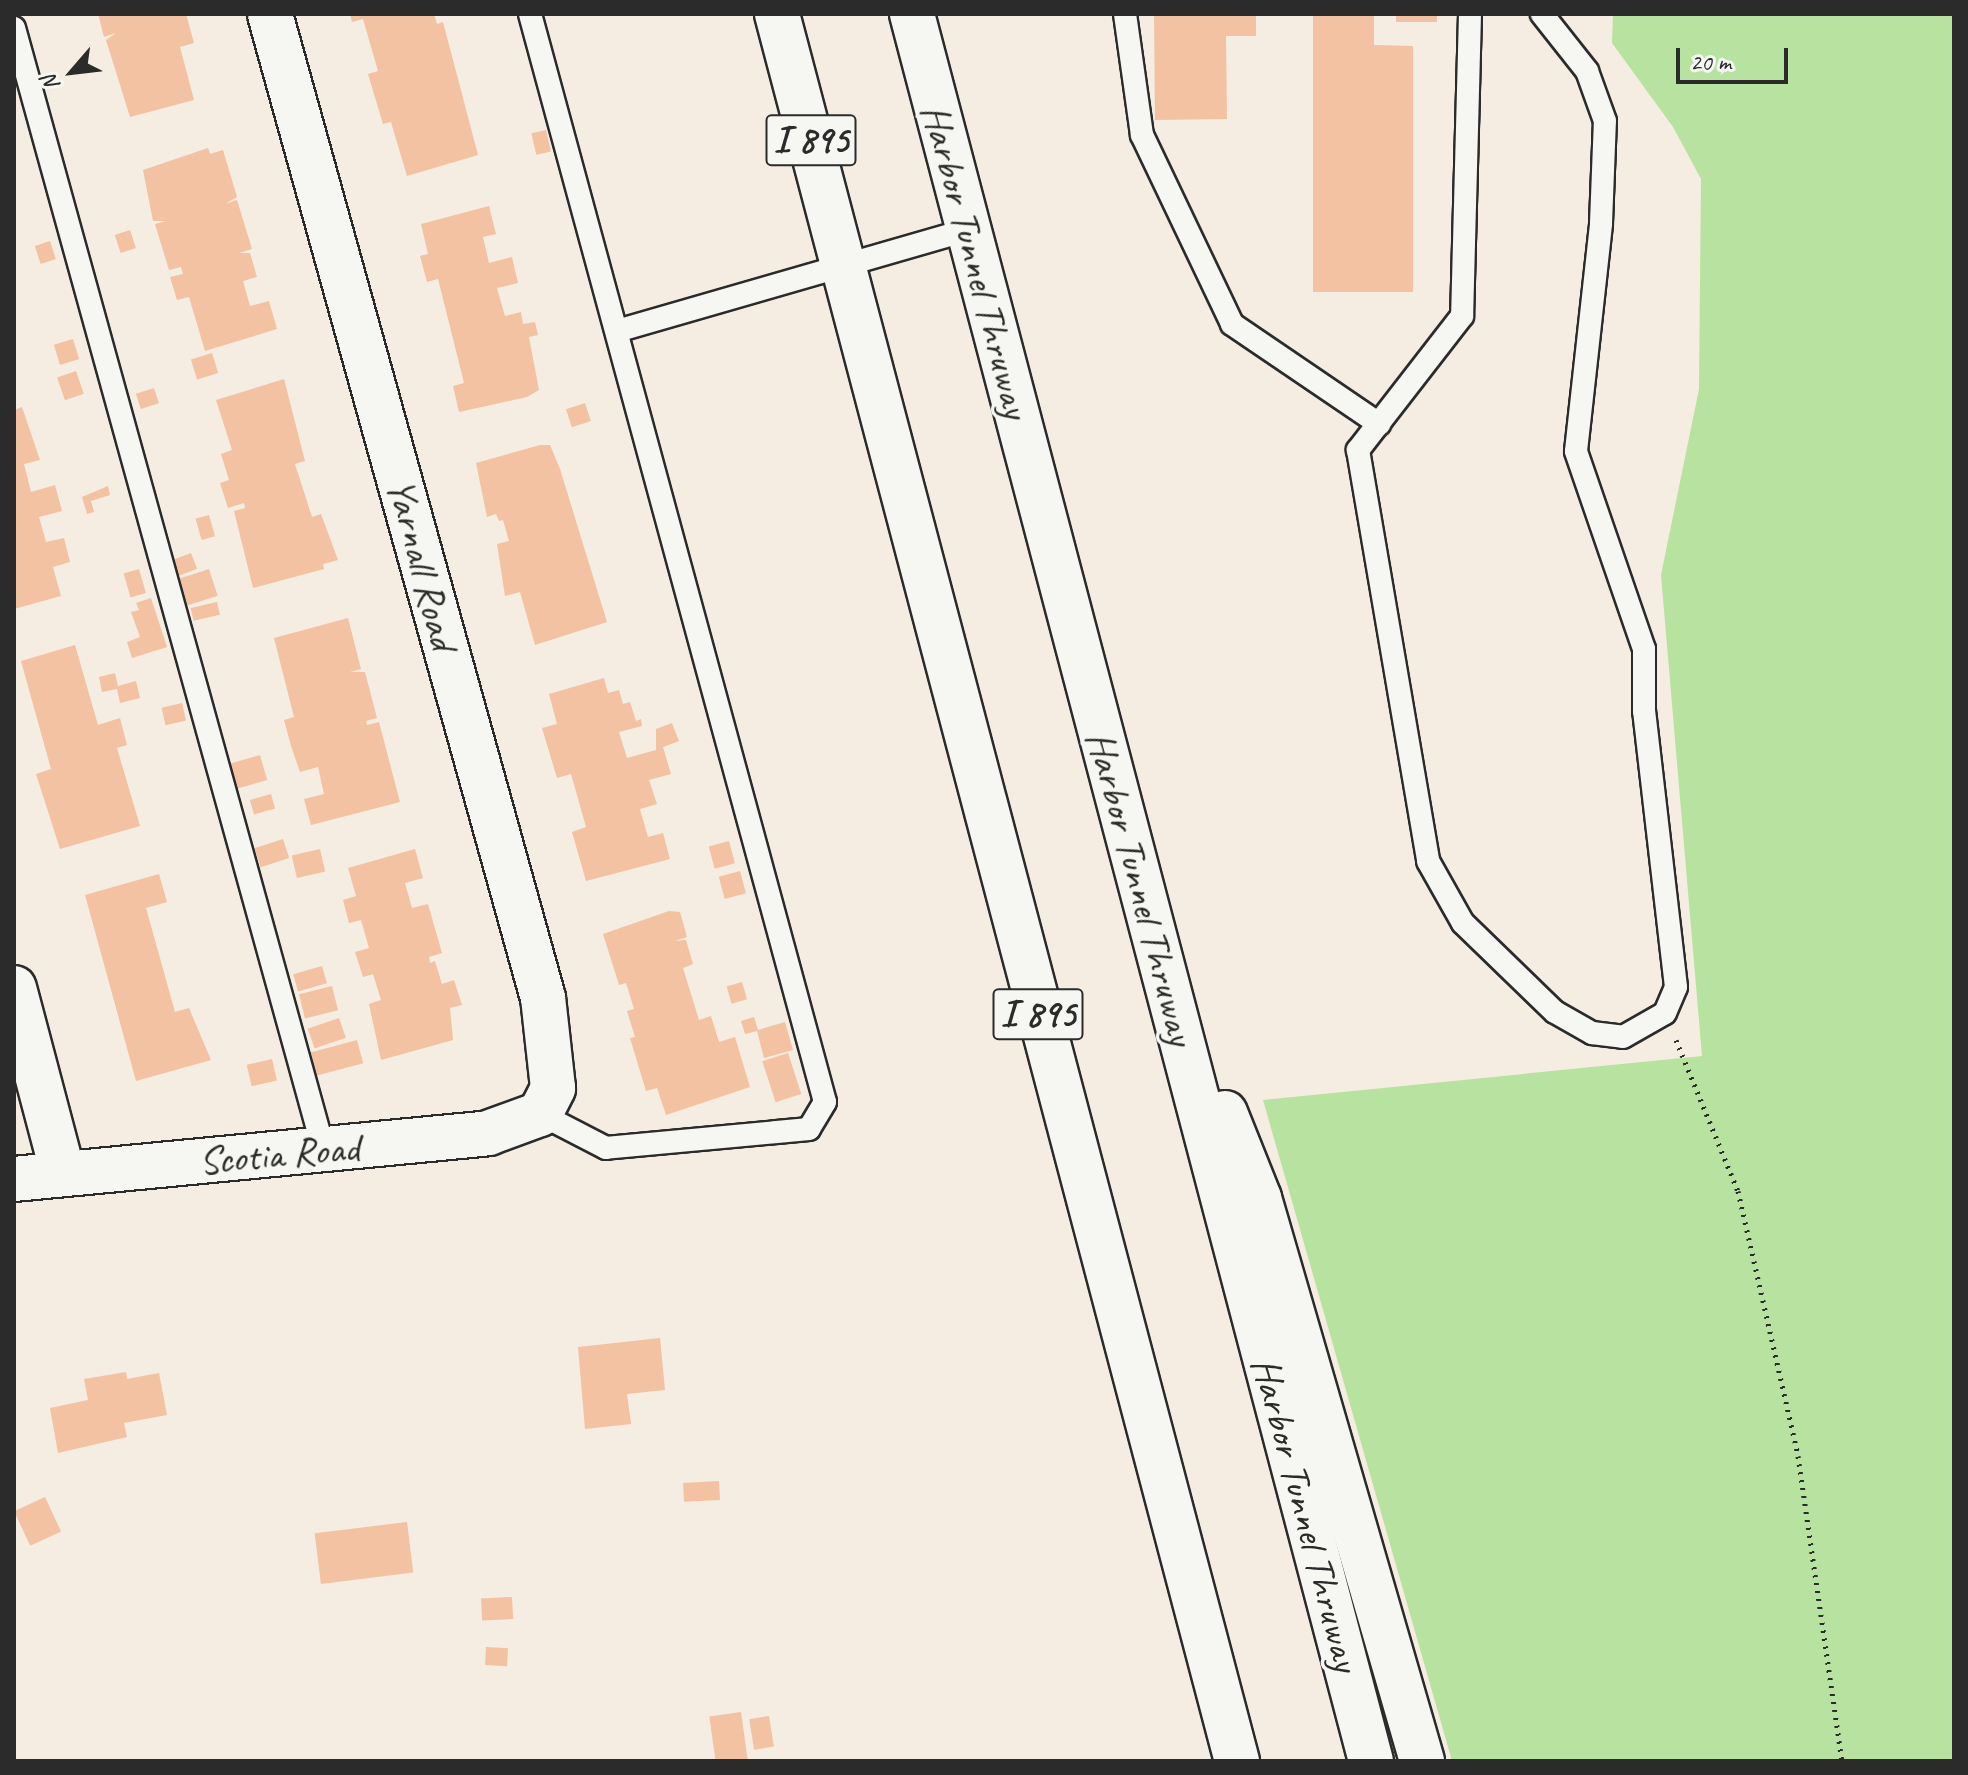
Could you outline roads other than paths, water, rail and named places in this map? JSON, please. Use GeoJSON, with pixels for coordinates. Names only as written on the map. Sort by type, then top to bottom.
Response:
{"type":"FeatureCollection","features":[{"type":"Feature","properties":{"kind":"main road","name":"Yarnall Road"},"geometry":{"type":"LineString","coordinates":[[270,14],[543,998],[553,1088],[540,1114]]}},
{"type":"Feature","properties":{"kind":"main road","name":"I 895"},"geometry":{"type":"LineString","coordinates":[[777,14],[1237,1761]]}},
{"type":"Feature","properties":{"kind":"main road","name":"Harbor Tunnel Thruway"},"geometry":{"type":"LineString","coordinates":[[912,14],[1371,1761]]}},
{"type":"Feature","properties":{"kind":"main road"},"geometry":{"type":"LineString","coordinates":[[1157,947],[1259,1198],[1422,1761]]}},
{"type":"Feature","properties":{"kind":"main road"},"geometry":{"type":"LineString","coordinates":[[14,988],[63,1173]]}},
{"type":"Feature","properties":{"kind":"main road","name":"Scotia Road"},"geometry":{"type":"LineString","coordinates":[[14,1179],[488,1133],[540,1114]]}},
{"type":"Feature","properties":{"kind":"lane"},"geometry":{"type":"LineString","coordinates":[[530,14],[825,1102],[809,1129],[606,1148],[540,1114]]}},
{"type":"Feature","properties":{"kind":"lane"},"geometry":{"type":"LineString","coordinates":[[1125,14],[1142,135],[1232,324],[1379,424]]}},
{"type":"Feature","properties":{"kind":"lane"},"geometry":{"type":"LineString","coordinates":[[1470,14],[1462,316],[1358,450],[1428,861],[1463,923],[1555,1012],[1592,1033],[1623,1037],[1665,1013],[1676,987],[1644,711],[1644,649],[1576,451],[1601,223],[1605,121],[1587,71],[1542,14]]}},
{"type":"Feature","properties":{"kind":"lane"},"geometry":{"type":"LineString","coordinates":[[14,28],[324,1151]]}},
{"type":"Feature","properties":{"kind":"lane"},"geometry":{"type":"LineString","coordinates":[[617,331],[968,230]]}}]}
